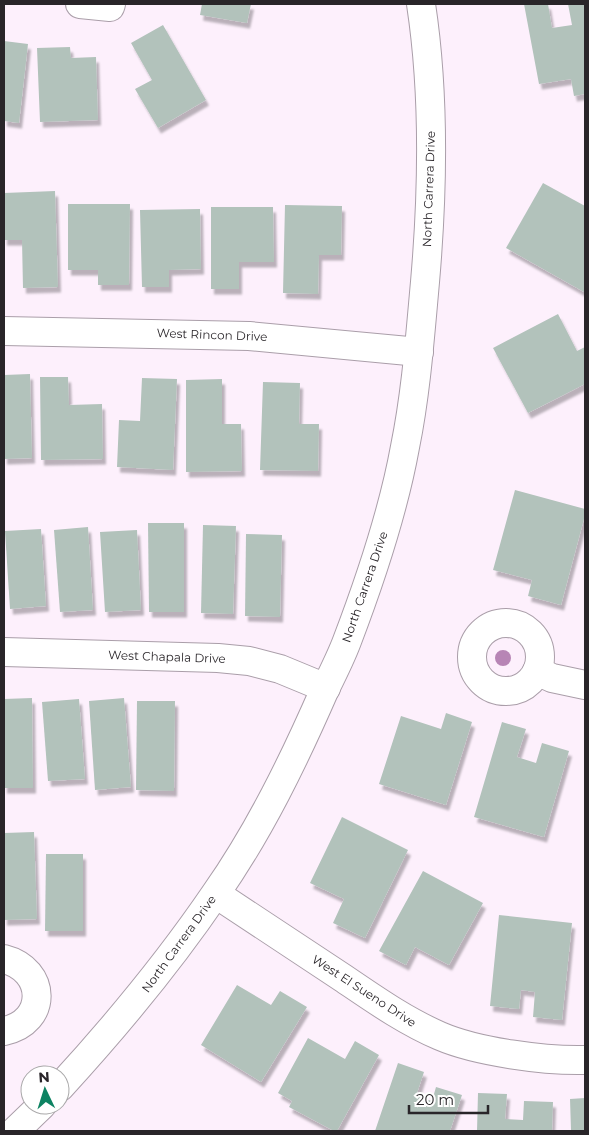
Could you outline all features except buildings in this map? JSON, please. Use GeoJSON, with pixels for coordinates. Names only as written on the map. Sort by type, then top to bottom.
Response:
{"type":"FeatureCollection","features":[{"type":"Feature","properties":{"kind":"street"},"geometry":{"type":"LineString","coordinates":[[80,4],[111,5]]}},
{"type":"Feature","properties":{"kind":"street","name":"North Carrera Drive"},"geometry":{"type":"LineString","coordinates":[[70,1076],[148,987],[216,894],[274,797],[309,728],[346,643],[386,524],[405,449],[419,352],[429,231],[432,171],[430,108],[421,4]]}},
{"type":"Feature","properties":{"kind":"street","name":"West Rincon Drive"},"geometry":{"type":"LineString","coordinates":[[4,331],[249,336],[419,352]]}},
{"type":"Feature","properties":{"kind":"street","name":"West Chapala Drive"},"geometry":{"type":"LineString","coordinates":[[4,652],[249,661],[280,669],[326,688]]}},
{"type":"Feature","properties":{"kind":"street"},"geometry":{"type":"LineString","coordinates":[[537,671],[552,678],[585,685]]}},
{"type":"Feature","properties":{"kind":"street","name":"West El Sueno Drive"},"geometry":{"type":"LineString","coordinates":[[216,894],[405,1019],[442,1037],[477,1047],[526,1056],[585,1060]]}},
{"type":"Feature","properties":{"kind":"street"},"geometry":{"type":"LineString","coordinates":[[4,958],[26,969],[33,979],[36,1003],[31,1015],[23,1023],[13,1029],[4,1031]]}},
{"type":"Feature","properties":{"kind":"street"},"geometry":{"type":"LineString","coordinates":[[15,1131],[32,1115]]}}]}
